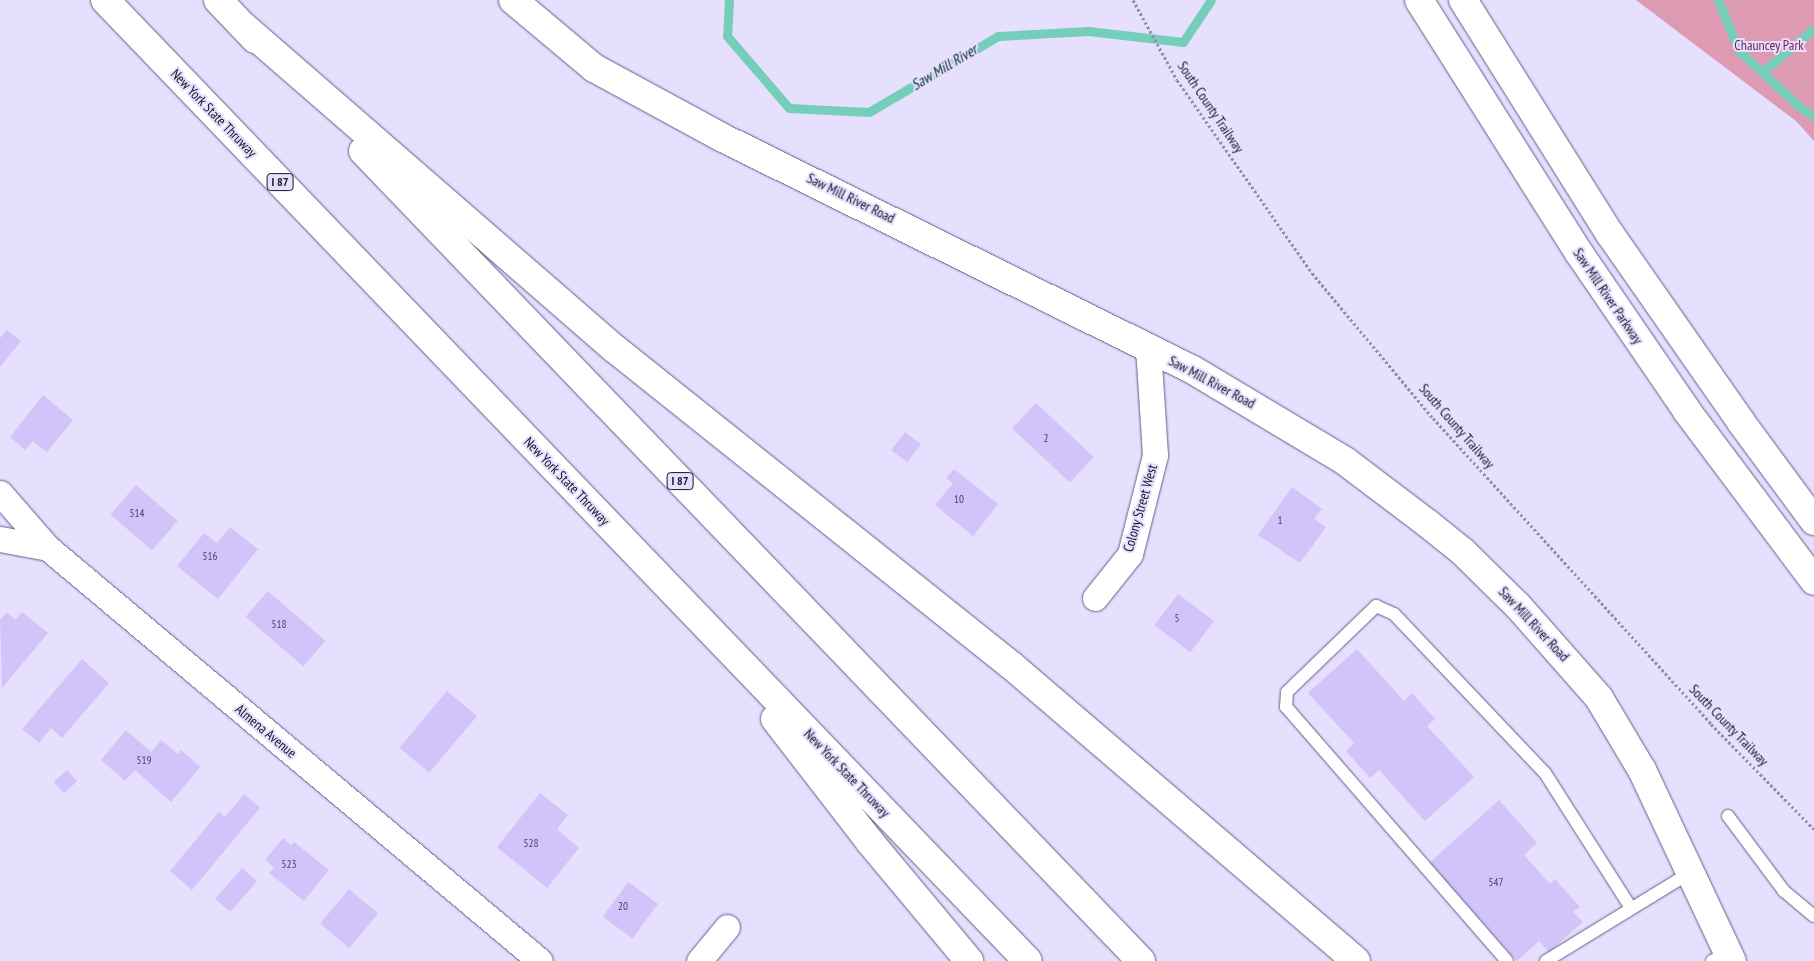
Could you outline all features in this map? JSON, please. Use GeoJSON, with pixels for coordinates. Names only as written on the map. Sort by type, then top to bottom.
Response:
{"type":"FeatureCollection","features":[{"type":"Feature","properties":{"kind":"main road","name":"New York State Thruway"},"geometry":{"type":"LineString","coordinates":[[106,0],[1028,961]]}},
{"type":"Feature","properties":{"kind":"main road","name":"I 87"},"geometry":{"type":"LineString","coordinates":[[218,0],[1141,961]]}},
{"type":"Feature","properties":{"kind":"main road","name":"Saw Mill River Road"},"geometry":{"type":"LineString","coordinates":[[513,0],[594,68],[722,137],[1148,348],[1250,401],[1345,461],[1427,523],[1495,583],[1551,641],[1599,698],[1642,770],[1691,872],[1724,958]]}},
{"type":"Feature","properties":{"kind":"main road","name":"Saw Mill River Parkway"},"geometry":{"type":"LineString","coordinates":[[1419,0],[1588,268],[1687,411],[1814,581]]}},
{"type":"Feature","properties":{"kind":"main road"},"geometry":{"type":"LineString","coordinates":[[1463,0],[1610,234],[1741,422],[1814,521]]}},
{"type":"Feature","properties":{"kind":"main road"},"geometry":{"type":"LineString","coordinates":[[242,25],[615,349],[1020,672],[1356,961]]}},
{"type":"Feature","properties":{"kind":"main road"},"geometry":{"type":"LineString","coordinates":[[688,607],[870,842],[969,961]]}},
{"type":"Feature","properties":{"kind":"street","name":"Colony Street West"},"geometry":{"type":"LineString","coordinates":[[1095,598],[1130,554],[1155,455],[1148,348]]}},
{"type":"Feature","properties":{"kind":"street","name":"Almena Avenue"},"geometry":{"type":"LineString","coordinates":[[0,493],[48,548],[540,961]]}},
{"type":"Feature","properties":{"kind":"street"},"geometry":{"type":"LineString","coordinates":[[0,539],[48,548]]}},
{"type":"Feature","properties":{"kind":"street"},"geometry":{"type":"LineString","coordinates":[[699,961],[727,927]]}},
{"type":"Feature","properties":{"kind":"lane"},"geometry":{"type":"LineString","coordinates":[[1508,961],[1286,707],[1287,692],[1376,606],[1394,614],[1545,773],[1632,908]]}},
{"type":"Feature","properties":{"kind":"lane"},"geometry":{"type":"LineString","coordinates":[[1728,816],[1784,891],[1814,916]]}},
{"type":"Feature","properties":{"kind":"lane"},"geometry":{"type":"LineString","coordinates":[[1546,961],[1691,872]]}},
{"type":"Feature","properties":{"kind":"path","name":"South County Trailway"},"geometry":{"type":"LineString","coordinates":[[1133,0],[1177,80],[1312,273],[1433,418],[1711,724],[1814,829]]}},
{"type":"Feature","properties":{"kind":"green space","name":"Chauncey Park"},"geometry":{"type":"Polygon","coordinates":[[[1636,0],[1814,0],[1814,141],[1796,121],[1636,0]]]}},
{"type":"Feature","properties":{"kind":"building"},"geometry":{"type":"Polygon","coordinates":[[[7,330],[21,341],[0,367],[0,338],[7,330]]]}},
{"type":"Feature","properties":{"kind":"building"},"geometry":{"type":"Polygon","coordinates":[[[43,395],[73,420],[47,452],[33,441],[25,450],[10,437],[43,395]]]}},
{"type":"Feature","properties":{"kind":"building"},"geometry":{"type":"Polygon","coordinates":[[[1036,403],[1094,457],[1070,482],[1012,429],[1036,403]]]}},
{"type":"Feature","properties":{"kind":"building"},"geometry":{"type":"Polygon","coordinates":[[[905,432],[921,444],[907,462],[891,450],[905,432]]]}},
{"type":"Feature","properties":{"kind":"building"},"geometry":{"type":"Polygon","coordinates":[[[954,469],[998,504],[973,536],[935,505],[953,483],[946,478],[954,469]]]}},
{"type":"Feature","properties":{"kind":"building"},"geometry":{"type":"Polygon","coordinates":[[[136,485],[178,521],[152,551],[110,514],[136,485]]]}},
{"type":"Feature","properties":{"kind":"building"},"geometry":{"type":"Polygon","coordinates":[[[1292,487],[1322,509],[1314,519],[1326,527],[1300,563],[1258,535],[1292,487]]]}},
{"type":"Feature","properties":{"kind":"building"},"geometry":{"type":"Polygon","coordinates":[[[230,527],[258,549],[218,599],[177,566],[204,533],[217,543],[230,527]]]}},
{"type":"Feature","properties":{"kind":"building"},"geometry":{"type":"Polygon","coordinates":[[[268,591],[325,641],[303,667],[246,617],[268,591]]]}},
{"type":"Feature","properties":{"kind":"building"},"geometry":{"type":"Polygon","coordinates":[[[1178,594],[1214,621],[1190,652],[1155,625],[1178,594]]]}},
{"type":"Feature","properties":{"kind":"building"},"geometry":{"type":"Polygon","coordinates":[[[7,612],[15,620],[22,612],[48,633],[2,688],[0,620],[7,612]]]}},
{"type":"Feature","properties":{"kind":"building"},"geometry":{"type":"Polygon","coordinates":[[[1357,649],[1404,701],[1412,693],[1435,719],[1427,726],[1474,777],[1425,821],[1379,770],[1370,778],[1346,751],[1354,743],[1308,693],[1357,649]]]}},
{"type":"Feature","properties":{"kind":"building"},"geometry":{"type":"Polygon","coordinates":[[[82,659],[109,683],[62,738],[51,728],[39,743],[22,729],[82,659]]]}},
{"type":"Feature","properties":{"kind":"building"},"geometry":{"type":"Polygon","coordinates":[[[447,691],[477,716],[429,773],[399,748],[447,691]]]}},
{"type":"Feature","properties":{"kind":"building"},"geometry":{"type":"Polygon","coordinates":[[[126,730],[151,752],[161,740],[178,754],[181,750],[200,767],[171,802],[135,770],[125,781],[101,760],[126,730]]]}},
{"type":"Feature","properties":{"kind":"building"},"geometry":{"type":"Polygon","coordinates":[[[67,770],[77,781],[64,793],[54,782],[67,770]]]}},
{"type":"Feature","properties":{"kind":"building"},"geometry":{"type":"Polygon","coordinates":[[[540,793],[568,815],[557,829],[579,848],[547,888],[497,847],[540,793]]]}},
{"type":"Feature","properties":{"kind":"building"},"geometry":{"type":"Polygon","coordinates":[[[244,794],[260,808],[192,890],[170,871],[219,812],[225,817],[244,794]]]}},
{"type":"Feature","properties":{"kind":"building"},"geometry":{"type":"Polygon","coordinates":[[[1499,800],[1537,843],[1524,855],[1550,884],[1555,879],[1580,907],[1573,912],[1583,922],[1549,952],[1539,941],[1517,961],[1429,863],[1499,800]]]}},
{"type":"Feature","properties":{"kind":"building"},"geometry":{"type":"Polygon","coordinates":[[[283,838],[291,845],[294,842],[329,870],[304,901],[269,873],[274,867],[265,860],[283,838]]]}},
{"type":"Feature","properties":{"kind":"building"},"geometry":{"type":"Polygon","coordinates":[[[242,868],[257,881],[230,912],[215,899],[242,868]]]}},
{"type":"Feature","properties":{"kind":"building"},"geometry":{"type":"Polygon","coordinates":[[[628,882],[658,904],[633,939],[603,917],[628,882]]]}},
{"type":"Feature","properties":{"kind":"building"},"geometry":{"type":"Polygon","coordinates":[[[349,889],[378,913],[349,948],[320,923],[349,889]]]}},
{"type":"Feature","properties":{"kind":"waterway","name":"Saw Mill River"},"geometry":{"type":"LineString","coordinates":[[729,0],[727,36],[789,108],[869,112],[998,36],[1088,31],[1183,42],[1211,0]]}},
{"type":"Feature","properties":{"kind":"waterway","name":"Saw Mill River"},"geometry":{"type":"LineString","coordinates":[[1718,0],[1739,51],[1801,108],[1814,116]]}},
{"type":"Feature","properties":{"kind":"waterway"},"geometry":{"type":"LineString","coordinates":[[1762,72],[1814,29]]}}]}
